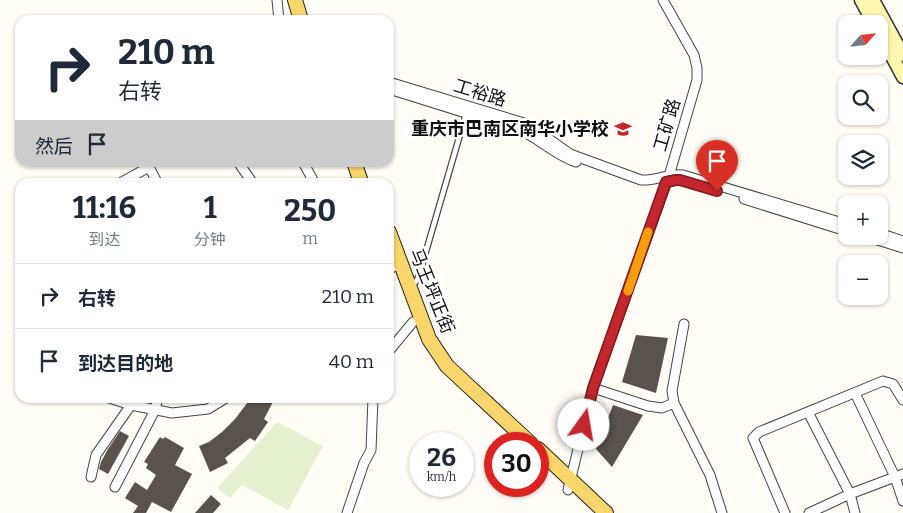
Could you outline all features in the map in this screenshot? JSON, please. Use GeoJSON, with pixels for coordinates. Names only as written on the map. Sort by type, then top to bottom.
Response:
{"type":"FeatureCollection","features":[{"type":"Feature","properties":{"kind":"main road"},"geometry":{"type":"LineString","coordinates":[[295,0],[300,15]]}},
{"type":"Feature","properties":{"kind":"main road"},"geometry":{"type":"LineString","coordinates":[[305,0],[309,15]]}},
{"type":"Feature","properties":{"kind":"main road"},"geometry":{"type":"LineString","coordinates":[[862,0],[870,15]]}},
{"type":"Feature","properties":{"kind":"main road"},"geometry":{"type":"LineString","coordinates":[[873,0],[903,55]]}},
{"type":"Feature","properties":{"kind":"main road"},"geometry":{"type":"LineString","coordinates":[[888,49],[903,77]]}},
{"type":"Feature","properties":{"kind":"main road","name":"马王坪正街"},"geometry":{"type":"LineString","coordinates":[[394,246],[429,338],[447,366],[518,432]]}},
{"type":"Feature","properties":{"kind":"main road","name":"马王坪正街"},"geometry":{"type":"LineString","coordinates":[[394,275],[422,344],[441,372],[505,432]]}},
{"type":"Feature","properties":{"kind":"main road"},"geometry":{"type":"LineString","coordinates":[[549,462],[593,513]]}},
{"type":"Feature","properties":{"kind":"main road"},"geometry":{"type":"LineString","coordinates":[[549,470],[606,513]]}},
{"type":"Feature","properties":{"kind":"street"},"geometry":{"type":"LineString","coordinates":[[277,0],[278,15]]}},
{"type":"Feature","properties":{"kind":"street","name":"工矿路"},"geometry":{"type":"LineString","coordinates":[[569,485],[593,388],[668,179],[697,80],[694,55],[664,0]]}},
{"type":"Feature","properties":{"kind":"street","name":"工裕路"},"geometry":{"type":"LineString","coordinates":[[394,84],[524,123],[570,154],[641,180],[668,179]]}},
{"type":"Feature","properties":{"kind":"street","name":"工裕路"},"geometry":{"type":"LineString","coordinates":[[394,92],[524,132],[568,159],[640,186],[649,186],[668,179]]}},
{"type":"Feature","properties":{"kind":"street"},"geometry":{"type":"LineString","coordinates":[[129,178],[149,167]]}},
{"type":"Feature","properties":{"kind":"street"},"geometry":{"type":"LineString","coordinates":[[242,167],[249,178]]}},
{"type":"Feature","properties":{"kind":"street"},"geometry":{"type":"LineString","coordinates":[[306,167],[312,178]]}},
{"type":"Feature","properties":{"kind":"street"},"geometry":{"type":"LineString","coordinates":[[668,179],[675,174],[683,175],[838,222]]}},
{"type":"Feature","properties":{"kind":"street"},"geometry":{"type":"LineString","coordinates":[[668,179],[680,180],[838,229]]}},
{"type":"Feature","properties":{"kind":"street"},"geometry":{"type":"LineString","coordinates":[[888,236],[903,241]]}},
{"type":"Feature","properties":{"kind":"street"},"geometry":{"type":"LineString","coordinates":[[888,243],[903,248]]}},
{"type":"Feature","properties":{"kind":"street"},"geometry":{"type":"LineString","coordinates":[[394,345],[413,322]]}},
{"type":"Feature","properties":{"kind":"street"},"geometry":{"type":"LineString","coordinates":[[684,324],[672,391],[674,403],[710,475],[722,513]]}},
{"type":"Feature","properties":{"kind":"street"},"geometry":{"type":"LineString","coordinates":[[785,513],[753,438],[759,432],[883,382],[893,384],[903,400]]}},
{"type":"Feature","properties":{"kind":"street"},"geometry":{"type":"LineString","coordinates":[[593,388],[648,406],[662,408],[674,403]]}},
{"type":"Feature","properties":{"kind":"street"},"geometry":{"type":"LineString","coordinates":[[855,393],[899,476],[903,502]]}},
{"type":"Feature","properties":{"kind":"street"},"geometry":{"type":"LineString","coordinates":[[125,403],[172,413],[208,409],[218,403]]}},
{"type":"Feature","properties":{"kind":"street"},"geometry":{"type":"LineString","coordinates":[[115,486],[156,410],[157,403]]}},
{"type":"Feature","properties":{"kind":"street"},"geometry":{"type":"LineString","coordinates":[[347,513],[364,463],[371,450],[373,403]]}},
{"type":"Feature","properties":{"kind":"street"},"geometry":{"type":"LineString","coordinates":[[91,476],[96,455],[131,405]]}},
{"type":"Feature","properties":{"kind":"street"},"geometry":{"type":"LineString","coordinates":[[808,412],[850,494],[855,513]]}},
{"type":"Feature","properties":{"kind":"street"},"geometry":{"type":"LineString","coordinates":[[809,513],[850,494],[899,476]]}},
{"type":"Feature","properties":{"kind":"lane"},"geometry":{"type":"LineString","coordinates":[[410,289],[420,272],[466,114]]}},
{"type":"Feature","properties":{"kind":"green space"},"geometry":{"type":"Polygon","coordinates":[[[277,422],[323,446],[288,510],[242,485],[230,498],[217,488],[277,422]]]}},
{"type":"Feature","properties":{"kind":"building"},"geometry":{"type":"Polygon","coordinates":[[[636,335],[668,338],[656,393],[622,382],[636,335]]]}},
{"type":"Feature","properties":{"kind":"building"},"geometry":{"type":"Polygon","coordinates":[[[247,403],[272,403],[264,419],[268,422],[255,441],[250,438],[225,458],[228,463],[210,472],[199,446],[209,442],[235,419],[247,403]]]}},
{"type":"Feature","properties":{"kind":"building"},"geometry":{"type":"Polygon","coordinates":[[[613,405],[643,415],[612,467],[596,449],[613,405]]]}},
{"type":"Feature","properties":{"kind":"building"},"geometry":{"type":"Polygon","coordinates":[[[120,431],[129,436],[108,474],[99,469],[108,449],[120,431]]]}},
{"type":"Feature","properties":{"kind":"building"},"geometry":{"type":"Polygon","coordinates":[[[160,437],[163,439],[165,437],[184,448],[175,465],[192,474],[171,512],[152,502],[146,513],[133,513],[138,506],[125,498],[135,482],[147,490],[156,475],[146,468],[148,464],[144,462],[160,437]]]}},
{"type":"Feature","properties":{"kind":"building"},"geometry":{"type":"Polygon","coordinates":[[[211,495],[221,504],[213,513],[195,513],[211,495]]]}},
{"type":"Feature","properties":{"kind":"slow traffic"},"geometry":{"type":"LineString","coordinates":[[628,291],[648,232]]}},
{"type":"Feature","properties":{"kind":"place","name":"重庆市巴南区南华小学校"},"geometry":{"type":"Point","coordinates":[623,129]}},
{"type":"Feature","properties":{"kind":"route"},"geometry":{"type":"LineString","coordinates":[[584,425],[593,388],[666,182],[680,180],[717,191]]}}]}
